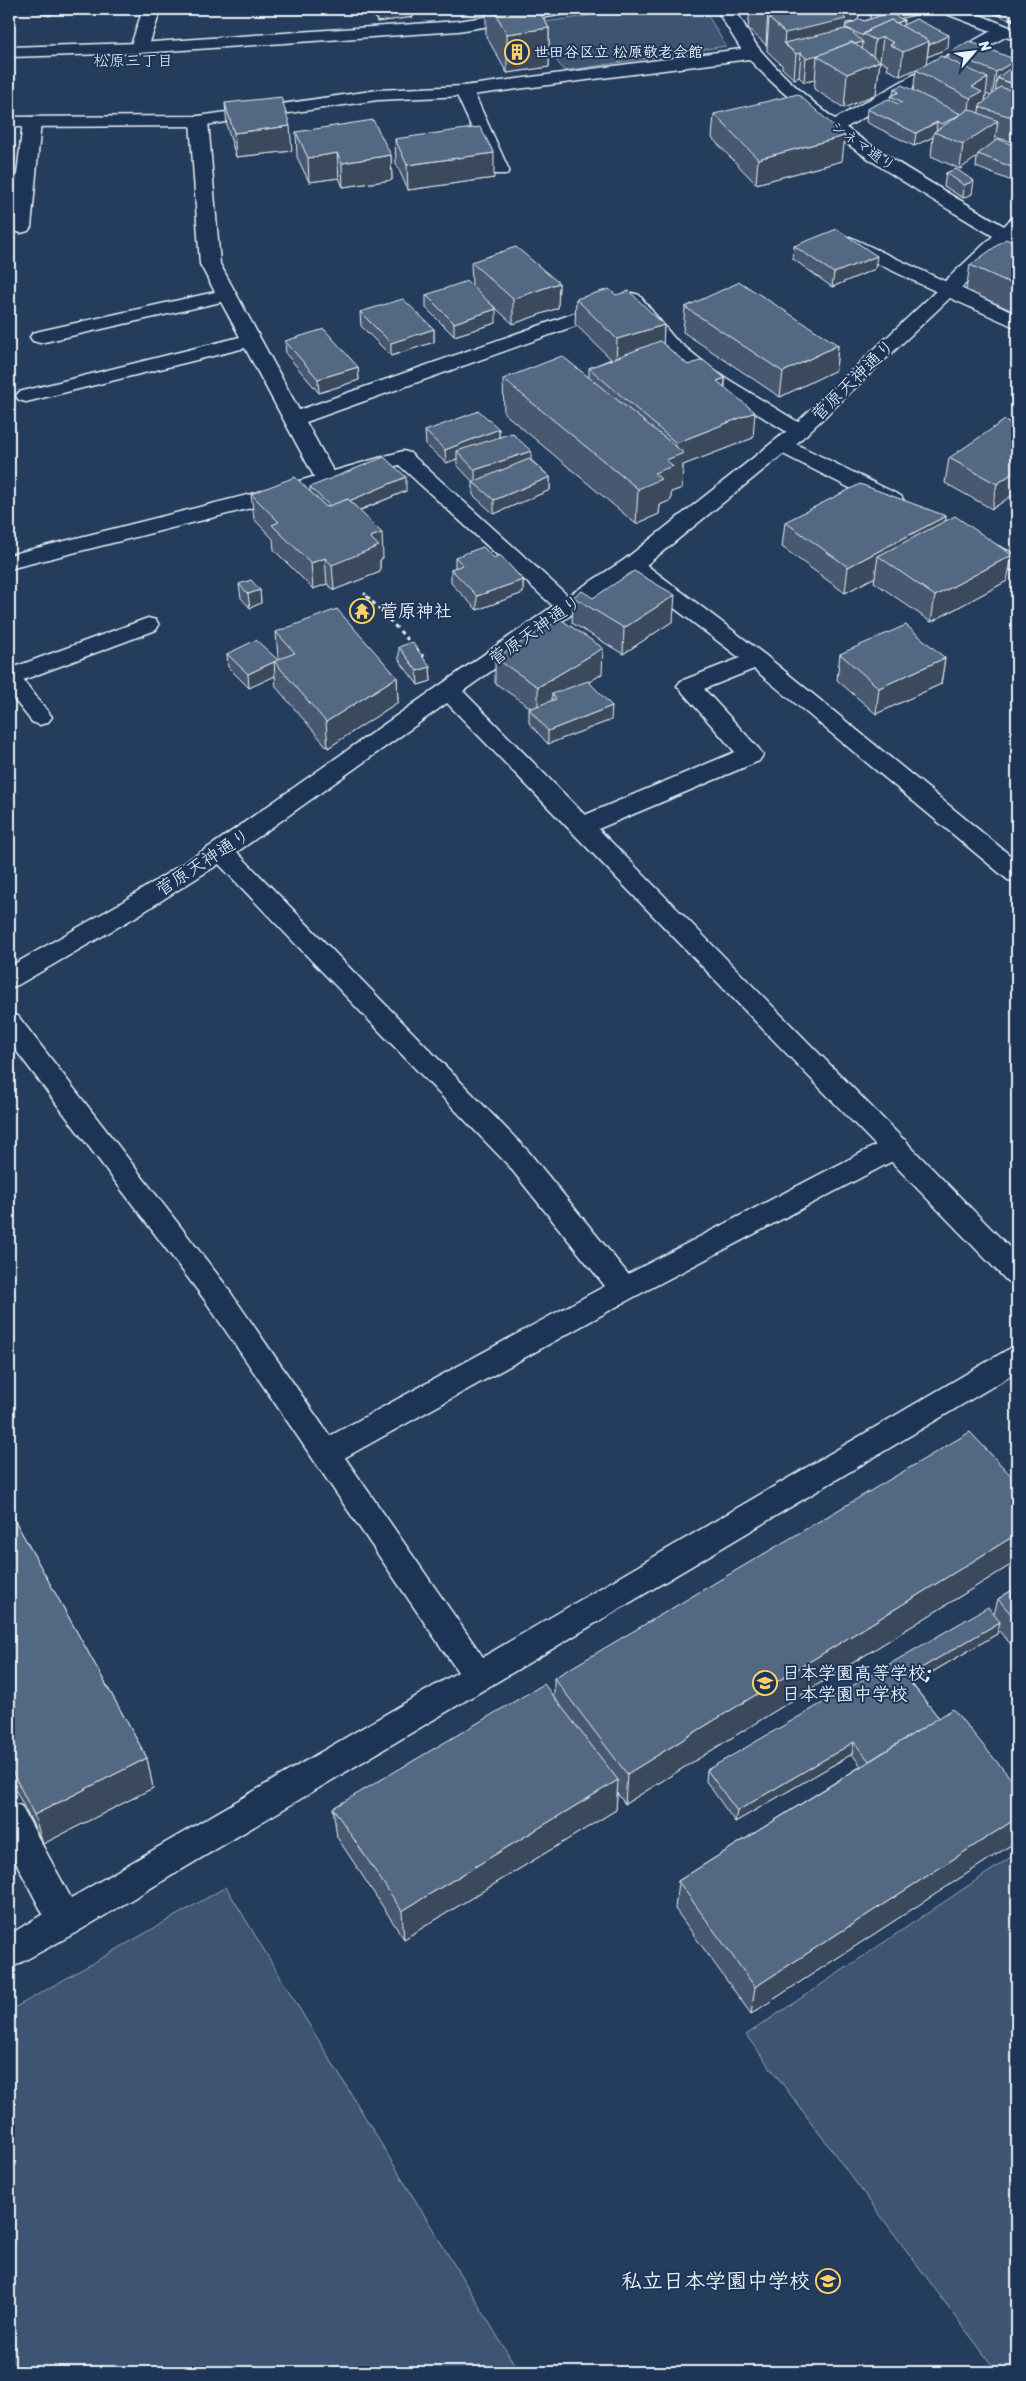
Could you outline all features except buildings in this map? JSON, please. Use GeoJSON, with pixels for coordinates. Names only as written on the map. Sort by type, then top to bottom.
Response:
{"type":"FeatureCollection","features":[{"type":"Feature","properties":{"kind":"street"},"geometry":{"type":"LineString","coordinates":[[139,48],[152,9]]}},
{"type":"Feature","properties":{"kind":"street"},"geometry":{"type":"LineString","coordinates":[[9,52],[139,48],[458,26],[566,9]]}},
{"type":"Feature","properties":{"kind":"street","name":"シネマ通り"},"geometry":{"type":"LineString","coordinates":[[725,9],[753,53],[782,83],[834,127],[916,182],[1011,229]]}},
{"type":"Feature","properties":{"kind":"street"},"geometry":{"type":"LineString","coordinates":[[950,9],[1010,33]]}},
{"type":"Feature","properties":{"kind":"street"},"geometry":{"type":"LineString","coordinates":[[834,127],[1010,33]]}},
{"type":"Feature","properties":{"kind":"street"},"geometry":{"type":"LineString","coordinates":[[9,122],[199,121],[378,95],[464,91],[753,53]]}},
{"type":"Feature","properties":{"kind":"street"},"geometry":{"type":"LineString","coordinates":[[464,91],[500,170]]}},
{"type":"Feature","properties":{"kind":"street"},"geometry":{"type":"LineString","coordinates":[[199,121],[210,264],[327,480]]}},
{"type":"Feature","properties":{"kind":"street"},"geometry":{"type":"LineString","coordinates":[[21,227],[32,122]]}},
{"type":"Feature","properties":{"kind":"street","name":"菅原天神通り"},"geometry":{"type":"LineString","coordinates":[[9,979],[128,910],[221,851],[567,607],[632,565],[799,431],[1011,229]]}},
{"type":"Feature","properties":{"kind":"street"},"geometry":{"type":"LineString","coordinates":[[850,243],[1017,322]]}},
{"type":"Feature","properties":{"kind":"street"},"geometry":{"type":"LineString","coordinates":[[40,337],[227,295]]}},
{"type":"Feature","properties":{"kind":"street"},"geometry":{"type":"LineString","coordinates":[[294,419],[632,300],[667,342],[706,374],[799,431]]}},
{"type":"Feature","properties":{"kind":"street"},"geometry":{"type":"LineString","coordinates":[[26,396],[252,340]]}},
{"type":"Feature","properties":{"kind":"street"},"geometry":{"type":"LineString","coordinates":[[781,445],[912,511]]}},
{"type":"Feature","properties":{"kind":"street"},"geometry":{"type":"LineString","coordinates":[[9,562],[327,480],[403,457],[567,607]]}},
{"type":"Feature","properties":{"kind":"street"},"geometry":{"type":"LineString","coordinates":[[956,533],[1017,564]]}},
{"type":"Feature","properties":{"kind":"street"},"geometry":{"type":"LineString","coordinates":[[632,565],[757,660],[1017,874]]}},
{"type":"Feature","properties":{"kind":"street"},"geometry":{"type":"LineString","coordinates":[[40,717],[9,677],[148,625]]}},
{"type":"Feature","properties":{"kind":"street"},"geometry":{"type":"LineString","coordinates":[[582,826],[751,755],[689,686],[757,660]]}},
{"type":"Feature","properties":{"kind":"street"},"geometry":{"type":"LineString","coordinates":[[453,688],[582,826],[1017,1273]]}},
{"type":"Feature","properties":{"kind":"street"},"geometry":{"type":"LineString","coordinates":[[221,851],[518,1158],[624,1289]]}},
{"type":"Feature","properties":{"kind":"street"},"geometry":{"type":"LineString","coordinates":[[9,1023],[214,1290],[478,1675]]}},
{"type":"Feature","properties":{"kind":"street"},"geometry":{"type":"LineString","coordinates":[[326,1453],[624,1289],[896,1147]]}},
{"type":"Feature","properties":{"kind":"street"},"geometry":{"type":"LineString","coordinates":[[9,1953],[1017,1358]]}},
{"type":"Feature","properties":{"kind":"street"},"geometry":{"type":"LineString","coordinates":[[9,1817],[65,1921]]}},
{"type":"Feature","properties":{"kind":"path"},"geometry":{"type":"LineString","coordinates":[[364,593],[432,664],[440,669],[453,688]]}},
{"type":"Feature","properties":{"kind":"shaded area"},"geometry":{"type":"Polygon","coordinates":[[[635,9],[704,9],[726,46],[564,71],[531,24],[635,9]]]}},
{"type":"Feature","properties":{"kind":"shaded area"},"geometry":{"type":"Polygon","coordinates":[[[1017,1853],[1017,2372],[997,2372],[746,2035],[1017,1853]]]}},
{"type":"Feature","properties":{"kind":"shaded area"},"geometry":{"type":"Polygon","coordinates":[[[226,1887],[519,2372],[9,2372],[9,2011],[226,1887]]]}},
{"type":"Feature","properties":{"kind":"railway"},"geometry":{"type":"LineString","coordinates":[[986,9],[1017,21]]}},
{"type":"Feature","properties":{"kind":"place","name":"世田谷区立 松原敬老会館"},"geometry":{"type":"Point","coordinates":[517,52]}},
{"type":"Feature","properties":{"kind":"place","name":"菅原神社"},"geometry":{"type":"Point","coordinates":[362,611]}},
{"type":"Feature","properties":{"kind":"place","name":"日本学園高等学校; 日本学園中学校"},"geometry":{"type":"Point","coordinates":[765,1683]}},
{"type":"Feature","properties":{"kind":"place","name":"私立日本学園中学校"},"geometry":{"type":"Point","coordinates":[828,2281]}},
{"type":"Feature","properties":{"kind":"district","name":"松原三丁目"},"geometry":{"type":"Point","coordinates":[133,60]}}]}
